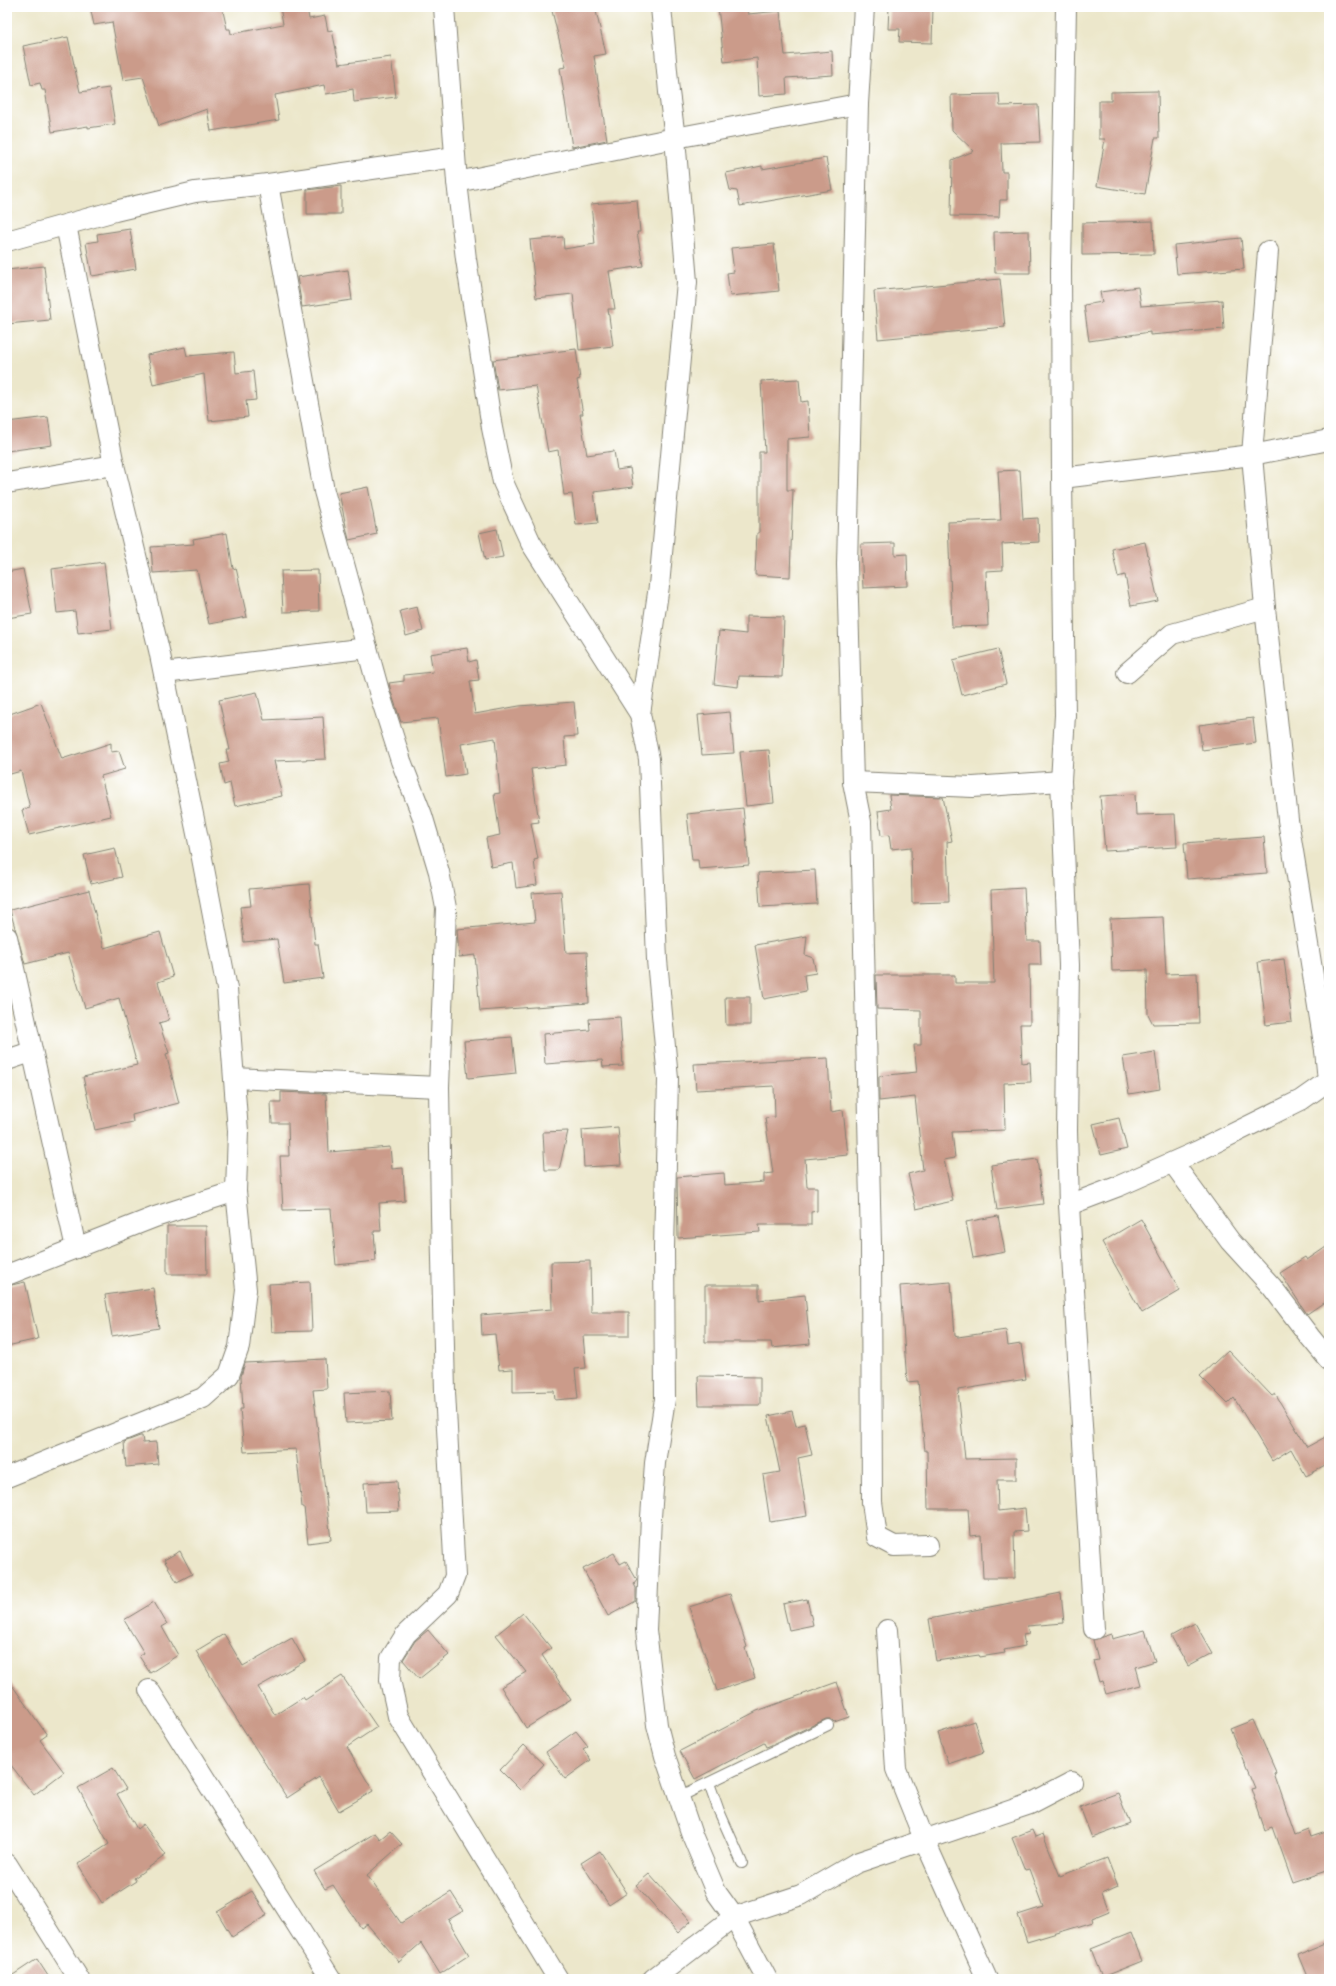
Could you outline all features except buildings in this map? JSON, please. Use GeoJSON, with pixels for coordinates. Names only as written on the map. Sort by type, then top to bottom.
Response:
{"type":"FeatureCollection","features":[{"type":"Feature","properties":{"kind":"street"},"geometry":{"type":"LineString","coordinates":[[444,7],[457,182],[466,259],[492,428],[503,482],[531,543],[640,714]]}},
{"type":"Feature","properties":{"kind":"street"},"geometry":{"type":"LineString","coordinates":[[661,7],[675,138],[687,282],[659,586],[640,714],[649,759],[657,960],[668,1080],[664,1248],[665,1399],[656,1463],[650,1525],[646,1630],[657,1725],[692,1835],[716,1892],[734,1917],[767,1979]]}},
{"type":"Feature","properties":{"kind":"street"},"geometry":{"type":"LineString","coordinates":[[864,7],[858,104],[847,565],[852,782],[861,822],[871,1244],[872,1502],[877,1537],[894,1546],[928,1545]]}},
{"type":"Feature","properties":{"kind":"street"},"geometry":{"type":"LineString","coordinates":[[1066,7],[1061,267],[1065,716],[1061,781],[1069,966],[1067,1131],[1069,1205],[1094,1629]]}},
{"type":"Feature","properties":{"kind":"street"},"geometry":{"type":"LineString","coordinates":[[457,182],[675,138],[858,104]]}},
{"type":"Feature","properties":{"kind":"street"},"geometry":{"type":"LineString","coordinates":[[7,241],[195,192],[268,184],[455,157]]}},
{"type":"Feature","properties":{"kind":"street"},"geometry":{"type":"LineString","coordinates":[[268,184],[324,491],[367,648],[401,762],[422,816],[435,858],[446,908],[439,1088],[445,1392],[455,1576],[448,1594],[406,1634],[391,1658],[390,1680],[398,1716],[558,1979]]}},
{"type":"Feature","properties":{"kind":"street"},"geometry":{"type":"LineString","coordinates":[[7,1477],[203,1398],[229,1375],[239,1347],[246,1290],[236,1191],[238,1131],[227,989],[200,846],[164,673],[114,465],[66,225]]}},
{"type":"Feature","properties":{"kind":"street"},"geometry":{"type":"LineString","coordinates":[[1069,1205],[1173,1163],[1301,1100],[1329,1081],[1327,1049],[1288,820],[1265,608],[1252,455],[1268,251]]}},
{"type":"Feature","properties":{"kind":"street"},"geometry":{"type":"LineString","coordinates":[[1062,478],[1252,455],[1329,440]]}},
{"type":"Feature","properties":{"kind":"street"},"geometry":{"type":"LineString","coordinates":[[7,483],[114,465]]}},
{"type":"Feature","properties":{"kind":"street"},"geometry":{"type":"LineString","coordinates":[[1127,673],[1172,634],[1265,608]]}},
{"type":"Feature","properties":{"kind":"street"},"geometry":{"type":"LineString","coordinates":[[164,673],[367,648]]}},
{"type":"Feature","properties":{"kind":"street"},"geometry":{"type":"LineString","coordinates":[[852,782],[973,787],[1061,781]]}},
{"type":"Feature","properties":{"kind":"street"},"geometry":{"type":"LineString","coordinates":[[7,938],[31,1052],[76,1248]]}},
{"type":"Feature","properties":{"kind":"street"},"geometry":{"type":"LineString","coordinates":[[7,1060],[31,1052]]}},
{"type":"Feature","properties":{"kind":"street"},"geometry":{"type":"LineString","coordinates":[[234,1078],[439,1088]]}},
{"type":"Feature","properties":{"kind":"street"},"geometry":{"type":"LineString","coordinates":[[1173,1163],[1230,1241],[1272,1287],[1310,1338],[1329,1360]]}},
{"type":"Feature","properties":{"kind":"street"},"geometry":{"type":"LineString","coordinates":[[7,1275],[155,1217],[236,1191]]}},
{"type":"Feature","properties":{"kind":"street"},"geometry":{"type":"LineString","coordinates":[[887,1630],[896,1769],[924,1839],[987,1979]]}},
{"type":"Feature","properties":{"kind":"street"},"geometry":{"type":"LineString","coordinates":[[149,1690],[331,1979]]}},
{"type":"Feature","properties":{"kind":"street"},"geometry":{"type":"LineString","coordinates":[[653,1979],[734,1917],[801,1895],[856,1863],[1030,1804],[1072,1782]]}},
{"type":"Feature","properties":{"kind":"street"},"geometry":{"type":"LineString","coordinates":[[7,1864],[79,1979]]}},
{"type":"Feature","properties":{"kind":"lane"},"geometry":{"type":"LineString","coordinates":[[679,1797],[828,1725]]}},
{"type":"Feature","properties":{"kind":"lane"},"geometry":{"type":"LineString","coordinates":[[709,1783],[719,1812],[742,1863]]}}]}
